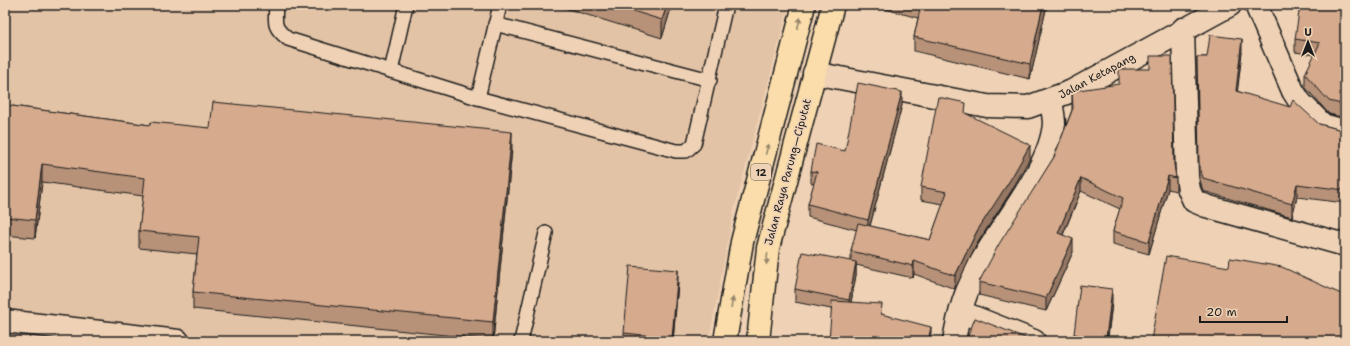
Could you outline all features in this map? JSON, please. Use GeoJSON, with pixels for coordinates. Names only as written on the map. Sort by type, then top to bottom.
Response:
{"type":"FeatureCollection","features":[{"type":"Feature","properties":{"kind":"highway","name":"12"},"geometry":{"type":"LineString","coordinates":[[725,341],[742,242],[804,5]]}},
{"type":"Feature","properties":{"kind":"highway","name":"Jalan Raya Parung—Ciputat"},"geometry":{"type":"LineString","coordinates":[[758,341],[768,248],[833,5]]}},
{"type":"Feature","properties":{"kind":"street","name":"Jalan Ketapang"},"geometry":{"type":"LineString","coordinates":[[814,73],[988,106],[1028,108],[1072,91],[1183,29],[1230,5]]}},
{"type":"Feature","properties":{"kind":"street"},"geometry":{"type":"LineString","coordinates":[[1256,5],[1293,91],[1300,102],[1323,125],[1345,131]]}},
{"type":"Feature","properties":{"kind":"street"},"geometry":{"type":"LineString","coordinates":[[1183,29],[1187,177],[1189,190],[1194,201],[1206,206],[1345,245]]}},
{"type":"Feature","properties":{"kind":"street"},"geometry":{"type":"LineString","coordinates":[[954,341],[961,312],[978,266],[1039,168],[1049,145],[1054,124],[1051,100]]}},
{"type":"Feature","properties":{"kind":"street"},"geometry":{"type":"LineString","coordinates":[[961,312],[1034,341]]}},
{"type":"Feature","properties":{"kind":"street"},"geometry":{"type":"LineString","coordinates":[[5,321],[178,341]]}},
{"type":"Feature","properties":{"kind":"lane"},"geometry":{"type":"LineString","coordinates":[[276,5],[275,20],[278,31],[288,39],[478,98],[676,151],[686,151],[694,144],[710,80],[726,5]]}},
{"type":"Feature","properties":{"kind":"lane"},"geometry":{"type":"LineString","coordinates":[[391,72],[406,5]]}},
{"type":"Feature","properties":{"kind":"lane"},"geometry":{"type":"LineString","coordinates":[[478,98],[500,5]]}},
{"type":"Feature","properties":{"kind":"lane"},"geometry":{"type":"LineString","coordinates":[[495,24],[710,80]]}},
{"type":"Feature","properties":{"kind":"lane"},"geometry":{"type":"LineString","coordinates":[[521,341],[546,233]]}},
{"type":"Feature","properties":{"kind":"shaded area"},"geometry":{"type":"Polygon","coordinates":[[[5,5],[789,5],[733,214],[709,341],[5,341],[5,5]]]}},
{"type":"Feature","properties":{"kind":"building"},"geometry":{"type":"Polygon","coordinates":[[[613,5],[667,5],[662,20],[613,5]]]}},
{"type":"Feature","properties":{"kind":"building"},"geometry":{"type":"Polygon","coordinates":[[[921,5],[1043,5],[1030,64],[914,37],[921,5]]]}},
{"type":"Feature","properties":{"kind":"building"},"geometry":{"type":"Polygon","coordinates":[[[1300,5],[1345,5],[1345,105],[1329,101],[1305,74],[1320,43],[1295,39],[1300,5]]]}},
{"type":"Feature","properties":{"kind":"building"},"geometry":{"type":"Polygon","coordinates":[[[1210,35],[1242,39],[1236,91],[1290,107],[1293,100],[1319,124],[1345,130],[1345,190],[1297,184],[1292,204],[1203,178],[1199,163],[1197,57],[1207,57],[1210,35]]]}},
{"type":"Feature","properties":{"kind":"building"},"geometry":{"type":"Polygon","coordinates":[[[1150,56],[1172,56],[1174,164],[1176,178],[1168,176],[1149,242],[1113,231],[1123,198],[1081,178],[1058,233],[1073,239],[1046,298],[979,282],[999,244],[1054,157],[1073,108],[1072,91],[1119,84],[1119,69],[1150,69],[1150,56]]]}},
{"type":"Feature","properties":{"kind":"building"},"geometry":{"type":"Polygon","coordinates":[[[858,83],[902,92],[868,220],[808,204],[817,172],[811,171],[816,144],[845,151],[858,83]]]}},
{"type":"Feature","properties":{"kind":"building"},"geometry":{"type":"Polygon","coordinates":[[[938,97],[966,103],[965,113],[1030,145],[1012,177],[977,231],[955,276],[914,261],[913,266],[851,251],[858,223],[930,240],[947,192],[921,187],[938,97]]]}},
{"type":"Feature","properties":{"kind":"building"},"geometry":{"type":"Polygon","coordinates":[[[213,102],[512,132],[493,322],[193,292],[199,237],[139,231],[145,178],[42,164],[35,220],[5,217],[5,105],[150,125],[151,122],[210,128],[213,102]]]}},
{"type":"Feature","properties":{"kind":"building"},"geometry":{"type":"Polygon","coordinates":[[[802,252],[856,262],[849,300],[795,289],[802,252]]]}},
{"type":"Feature","properties":{"kind":"building"},"geometry":{"type":"Polygon","coordinates":[[[1166,256],[1229,267],[1230,258],[1282,267],[1341,294],[1345,286],[1345,341],[1077,341],[1078,335],[1074,334],[1080,285],[1112,289],[1106,338],[1151,340],[1166,256]]]}},
{"type":"Feature","properties":{"kind":"building"},"geometry":{"type":"Polygon","coordinates":[[[630,266],[678,270],[672,338],[624,333],[630,266]]]}},
{"type":"Feature","properties":{"kind":"building"},"geometry":{"type":"Polygon","coordinates":[[[832,301],[882,304],[881,314],[931,327],[928,341],[829,341],[832,301]]]}},
{"type":"Feature","properties":{"kind":"building"},"geometry":{"type":"Polygon","coordinates":[[[975,318],[1028,339],[1027,341],[966,341],[975,318]]]}}]}
